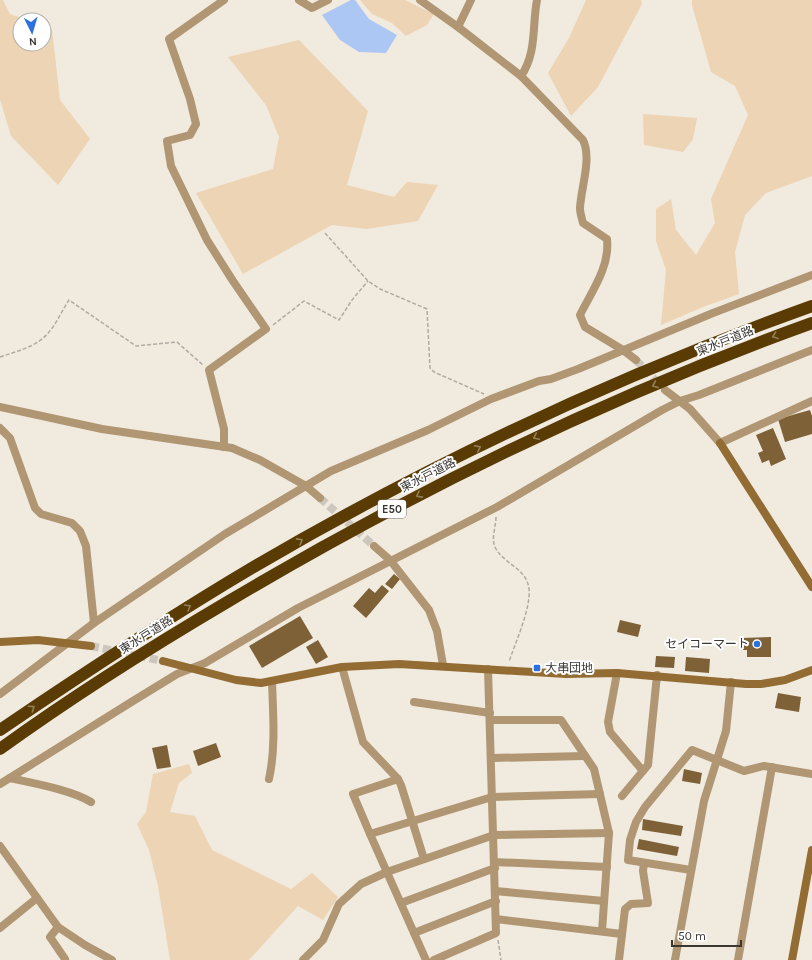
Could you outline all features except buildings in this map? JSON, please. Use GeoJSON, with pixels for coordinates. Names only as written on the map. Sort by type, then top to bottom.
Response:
{"type":"FeatureCollection","features":[{"type":"Feature","properties":{"kind":"highway","name":"東水戸道路"},"geometry":{"type":"LineString","coordinates":[[0,730],[177,613],[340,518],[440,466],[593,394],[672,360],[812,306]]}},
{"type":"Feature","properties":{"kind":"highway","name":"東水戸道路"},"geometry":{"type":"LineString","coordinates":[[0,749],[101,680],[186,626],[348,532],[447,480],[594,411],[678,375],[812,323]]}},
{"type":"Feature","properties":{"kind":"street"},"geometry":{"type":"LineString","coordinates":[[224,0],[169,39],[190,99],[196,124],[190,135],[167,141],[171,166],[207,240],[266,329],[209,370],[224,429],[224,447]]}},
{"type":"Feature","properties":{"kind":"street"},"geometry":{"type":"LineString","coordinates":[[299,0],[312,8],[328,0]]}},
{"type":"Feature","properties":{"kind":"street"},"geometry":{"type":"LineString","coordinates":[[420,0],[458,27],[521,76],[583,140],[586,147],[586,157],[580,210],[583,223],[607,239],[608,250],[602,272],[580,315],[585,327],[623,350],[636,360]]}},
{"type":"Feature","properties":{"kind":"street"},"geometry":{"type":"LineString","coordinates":[[458,27],[471,0]]}},
{"type":"Feature","properties":{"kind":"street"},"geometry":{"type":"LineString","coordinates":[[521,76],[531,55],[534,40],[537,0]]}},
{"type":"Feature","properties":{"kind":"street"},"geometry":{"type":"LineString","coordinates":[[0,694],[94,623],[225,534],[331,471],[428,430],[491,398],[578,369],[713,313],[812,275]]}},
{"type":"Feature","properties":{"kind":"street"},"geometry":{"type":"LineString","coordinates":[[0,784],[177,674],[205,663],[298,608],[497,507],[662,410],[680,401],[699,395],[812,350]]}},
{"type":"Feature","properties":{"kind":"street"},"geometry":{"type":"LineString","coordinates":[[665,390],[690,409],[720,443],[812,587]]}},
{"type":"Feature","properties":{"kind":"street"},"geometry":{"type":"LineString","coordinates":[[720,443],[812,401]]}},
{"type":"Feature","properties":{"kind":"street"},"geometry":{"type":"LineString","coordinates":[[0,407],[102,429],[232,448],[260,460],[306,486],[320,498]]}},
{"type":"Feature","properties":{"kind":"street"},"geometry":{"type":"LineString","coordinates":[[0,428],[10,438],[35,508],[41,514],[72,523],[80,531],[86,546],[94,623]]}},
{"type":"Feature","properties":{"kind":"street"},"geometry":{"type":"LineString","coordinates":[[374,546],[390,560],[429,610],[437,631],[443,666]]}},
{"type":"Feature","properties":{"kind":"street"},"geometry":{"type":"LineString","coordinates":[[0,642],[38,640],[91,646]]}},
{"type":"Feature","properties":{"kind":"street"},"geometry":{"type":"LineString","coordinates":[[164,661],[250,682],[261,683],[342,667],[399,664],[566,674],[617,673],[746,684],[761,684],[785,680],[812,670]]}},
{"type":"Feature","properties":{"kind":"street"},"geometry":{"type":"LineString","coordinates":[[342,667],[363,742],[398,779],[424,859]]}},
{"type":"Feature","properties":{"kind":"street"},"geometry":{"type":"LineString","coordinates":[[434,960],[496,933],[488,669]]}},
{"type":"Feature","properties":{"kind":"street"},"geometry":{"type":"LineString","coordinates":[[617,673],[608,722],[610,732],[643,771]]}},
{"type":"Feature","properties":{"kind":"street"},"geometry":{"type":"LineString","coordinates":[[622,796],[648,765],[657,676]]}},
{"type":"Feature","properties":{"kind":"street"},"geometry":{"type":"LineString","coordinates":[[269,779],[273,762],[274,745],[272,681]]}},
{"type":"Feature","properties":{"kind":"street"},"geometry":{"type":"LineString","coordinates":[[675,960],[704,801],[726,731],[731,682]]}},
{"type":"Feature","properties":{"kind":"street"},"geometry":{"type":"LineString","coordinates":[[414,702],[490,716],[561,720],[594,769],[609,833],[602,930]]}},
{"type":"Feature","properties":{"kind":"street"},"geometry":{"type":"LineString","coordinates":[[691,870],[628,860],[630,840],[636,822],[645,807],[692,750],[744,771],[764,766],[812,774]]}},
{"type":"Feature","properties":{"kind":"street"},"geometry":{"type":"LineString","coordinates":[[491,758],[585,756]]}},
{"type":"Feature","properties":{"kind":"street"},"geometry":{"type":"LineString","coordinates":[[738,960],[772,767]]}},
{"type":"Feature","properties":{"kind":"street"},"geometry":{"type":"LineString","coordinates":[[10,778],[70,793],[86,798],[91,802]]}},
{"type":"Feature","properties":{"kind":"street"},"geometry":{"type":"LineString","coordinates":[[398,779],[353,794],[426,960]]}},
{"type":"Feature","properties":{"kind":"street"},"geometry":{"type":"LineString","coordinates":[[370,834],[492,797],[600,794]]}},
{"type":"Feature","properties":{"kind":"street"},"geometry":{"type":"LineString","coordinates":[[303,960],[323,940],[340,904],[361,884],[387,872],[494,835],[609,833]]}},
{"type":"Feature","properties":{"kind":"street"},"geometry":{"type":"LineString","coordinates":[[0,846],[58,927],[85,945],[112,960]]}},
{"type":"Feature","properties":{"kind":"street"},"geometry":{"type":"LineString","coordinates":[[792,960],[812,850]]}},
{"type":"Feature","properties":{"kind":"street"},"geometry":{"type":"LineString","coordinates":[[619,960],[625,909],[631,904],[648,903],[643,871],[644,863]]}},
{"type":"Feature","properties":{"kind":"street"},"geometry":{"type":"LineString","coordinates":[[401,903],[495,865],[607,867]]}},
{"type":"Feature","properties":{"kind":"street"},"geometry":{"type":"LineString","coordinates":[[495,891],[604,901]]}},
{"type":"Feature","properties":{"kind":"street"},"geometry":{"type":"LineString","coordinates":[[0,928],[37,898]]}},
{"type":"Feature","properties":{"kind":"street"},"geometry":{"type":"LineString","coordinates":[[414,933],[496,901]]}},
{"type":"Feature","properties":{"kind":"street"},"geometry":{"type":"LineString","coordinates":[[496,919],[602,930],[622,934]]}},
{"type":"Feature","properties":{"kind":"street"},"geometry":{"type":"LineString","coordinates":[[58,927],[50,937],[65,959]]}},
{"type":"Feature","properties":{"kind":"path"},"geometry":{"type":"LineString","coordinates":[[325,233],[368,281],[380,289],[427,309],[430,368],[434,372],[442,377],[491,398]]}},
{"type":"Feature","properties":{"kind":"path"},"geometry":{"type":"LineString","coordinates":[[266,329],[304,301],[339,320],[352,300],[368,281]]}},
{"type":"Feature","properties":{"kind":"path"},"geometry":{"type":"LineString","coordinates":[[0,357],[22,350],[38,342],[49,332],[69,300],[136,346],[177,342],[209,370]]}},
{"type":"Feature","properties":{"kind":"path"},"geometry":{"type":"LineString","coordinates":[[497,507],[494,540],[495,547],[524,575],[529,589],[529,600],[506,670]]}},
{"type":"Feature","properties":{"kind":"path"},"geometry":{"type":"LineString","coordinates":[[496,933],[501,960]]}},
{"type":"Feature","properties":{"kind":"shaded area"},"geometry":{"type":"Polygon","coordinates":[[[0,0],[3,0],[10,14],[12,15],[12,52],[52,52],[52,29],[60,100],[90,139],[58,185],[11,136],[0,99],[0,0]]]}},
{"type":"Feature","properties":{"kind":"shaded area"},"geometry":{"type":"Polygon","coordinates":[[[360,0],[405,0],[434,14],[427,25],[406,36],[392,23],[372,14],[360,0]]]}},
{"type":"Feature","properties":{"kind":"shaded area"},"geometry":{"type":"Polygon","coordinates":[[[586,0],[641,0],[642,4],[598,87],[571,116],[548,73],[569,38],[586,0]]]}},
{"type":"Feature","properties":{"kind":"shaded area"},"geometry":{"type":"Polygon","coordinates":[[[692,0],[812,0],[812,176],[766,193],[745,215],[735,252],[739,294],[703,307],[661,325],[666,270],[656,241],[656,209],[671,199],[676,230],[696,255],[715,223],[711,199],[748,115],[735,86],[711,72],[692,5],[692,0]]]}},
{"type":"Feature","properties":{"kind":"shaded area"},"geometry":{"type":"Polygon","coordinates":[[[299,40],[368,111],[347,185],[394,197],[407,182],[438,185],[418,221],[367,229],[332,225],[243,274],[196,193],[273,169],[279,137],[266,105],[228,57],[299,40]]]}},
{"type":"Feature","properties":{"kind":"shaded area"},"geometry":{"type":"Polygon","coordinates":[[[643,114],[697,118],[693,139],[683,152],[644,145],[643,114]]]}},
{"type":"Feature","properties":{"kind":"shaded area"},"geometry":{"type":"Polygon","coordinates":[[[189,764],[192,773],[179,783],[170,812],[195,816],[212,850],[291,889],[312,873],[338,897],[323,920],[298,906],[249,960],[170,960],[158,886],[149,850],[137,824],[146,812],[153,774],[189,764]]]}},
{"type":"Feature","properties":{"kind":"water"},"geometry":{"type":"Polygon","coordinates":[[[351,0],[355,0],[369,19],[397,35],[386,53],[359,52],[340,40],[322,15],[351,0]]]}},
{"type":"Feature","properties":{"kind":"tunnel"},"geometry":{"type":"LineString","coordinates":[[636,360],[660,385]]}},
{"type":"Feature","properties":{"kind":"tunnel"},"geometry":{"type":"LineString","coordinates":[[320,498],[374,546]]}},
{"type":"Feature","properties":{"kind":"tunnel"},"geometry":{"type":"LineString","coordinates":[[91,646],[163,661]]}},
{"type":"Feature","properties":{"kind":"place","name":"セイコーマート"},"geometry":{"type":"Point","coordinates":[757,644]}},
{"type":"Feature","properties":{"kind":"place","name":"大串団地"},"geometry":{"type":"Point","coordinates":[537,668]}}]}
